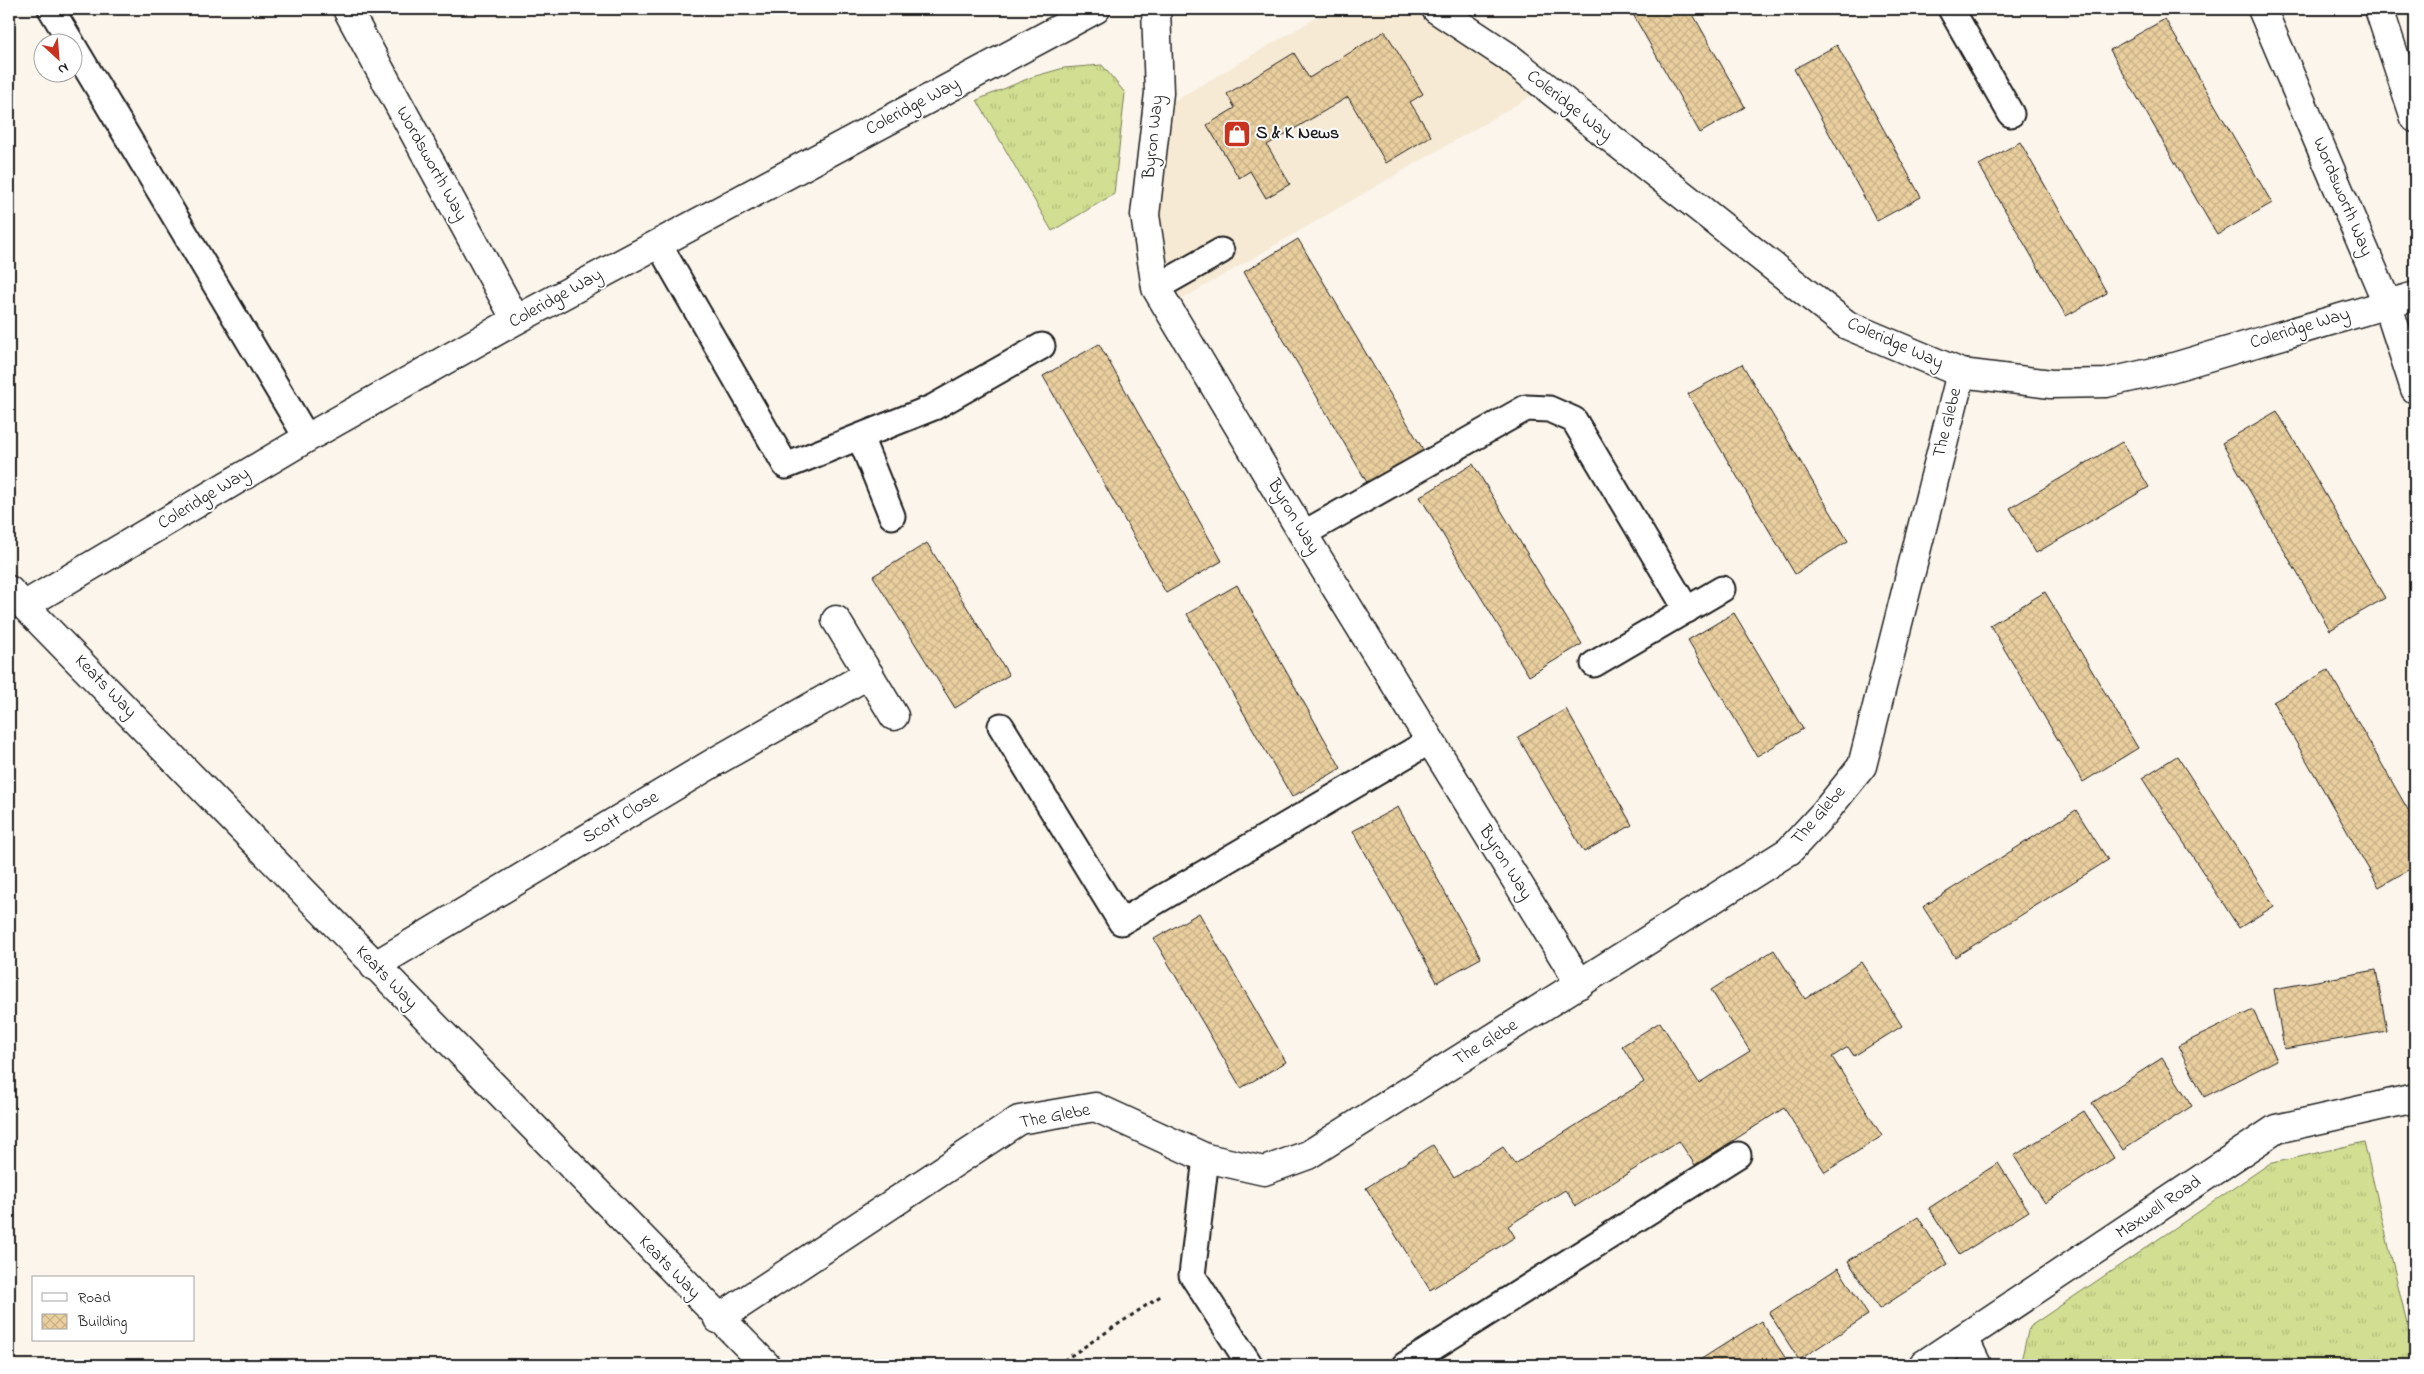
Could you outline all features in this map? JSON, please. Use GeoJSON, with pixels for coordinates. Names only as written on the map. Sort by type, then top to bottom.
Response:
{"type":"FeatureCollection","features":[{"type":"Feature","properties":{"kind":"street","name":"Wordsworth Way"},"geometry":{"type":"LineString","coordinates":[[346,9],[516,320]]}},
{"type":"Feature","properties":{"kind":"street","name":"Coleridge Way"},"geometry":{"type":"LineString","coordinates":[[17,597],[307,438],[516,320],[1096,9]]}},
{"type":"Feature","properties":{"kind":"street","name":"Byron Way"},"geometry":{"type":"LineString","coordinates":[[1156,9],[1159,93],[1145,214],[1156,288],[1302,534],[1580,984]]}},
{"type":"Feature","properties":{"kind":"street","name":"Coleridge Way"},"geometry":{"type":"LineString","coordinates":[[1436,9],[1507,56],[1847,326],[1961,373],[2051,384],[2106,383],[2167,369],[2415,296]]}},
{"type":"Feature","properties":{"kind":"street","name":"Wordsworth Way"},"geometry":{"type":"LineString","coordinates":[[2262,9],[2387,303],[2415,389]]}},
{"type":"Feature","properties":{"kind":"street"},"geometry":{"type":"LineString","coordinates":[[2379,9],[2415,118]]}},
{"type":"Feature","properties":{"kind":"street","name":"The Glebe"},"geometry":{"type":"LineString","coordinates":[[718,1318],[1019,1120],[1095,1107],[1206,1158],[1264,1172],[1308,1154],[1789,851],[1825,812],[1862,766],[1961,373]]}},
{"type":"Feature","properties":{"kind":"street","name":"Keats Way"},"geometry":{"type":"LineString","coordinates":[[17,597],[374,966],[766,1365]]}},
{"type":"Feature","properties":{"kind":"street"},"geometry":{"type":"LineString","coordinates":[[836,620],[894,716]]}},
{"type":"Feature","properties":{"kind":"street","name":"Scott Close"},"geometry":{"type":"LineString","coordinates":[[374,966],[718,760],[869,674]]}},
{"type":"Feature","properties":{"kind":"street","name":"Maxwell Road"},"geometry":{"type":"LineString","coordinates":[[1923,1365],[2276,1129],[2415,1098]]}},
{"type":"Feature","properties":{"kind":"street"},"geometry":{"type":"LineString","coordinates":[[1964,1338],[1977,1365]]}},
{"type":"Feature","properties":{"kind":"lane"},"geometry":{"type":"LineString","coordinates":[[51,9],[65,32]]}},
{"type":"Feature","properties":{"kind":"lane"},"geometry":{"type":"LineString","coordinates":[[1951,9],[2011,114]]}},
{"type":"Feature","properties":{"kind":"lane"},"geometry":{"type":"LineString","coordinates":[[82,60],[307,438]]}},
{"type":"Feature","properties":{"kind":"lane"},"geometry":{"type":"LineString","coordinates":[[658,243],[786,466],[934,407],[1042,346]]}},
{"type":"Feature","properties":{"kind":"lane"},"geometry":{"type":"LineString","coordinates":[[1156,288],[1221,251]]}},
{"type":"Feature","properties":{"kind":"lane"},"geometry":{"type":"LineString","coordinates":[[1302,534],[1526,408],[1548,408],[1574,420],[1687,610]]}},
{"type":"Feature","properties":{"kind":"lane"},"geometry":{"type":"LineString","coordinates":[[860,437],[892,516]]}},
{"type":"Feature","properties":{"kind":"lane"},"geometry":{"type":"LineString","coordinates":[[1594,664],[1722,589]]}},
{"type":"Feature","properties":{"kind":"lane"},"geometry":{"type":"LineString","coordinates":[[1001,726],[1120,922],[1430,741]]}},
{"type":"Feature","properties":{"kind":"lane"},"geometry":{"type":"LineString","coordinates":[[1405,1365],[1738,1155]]}},
{"type":"Feature","properties":{"kind":"lane"},"geometry":{"type":"LineString","coordinates":[[1206,1158],[1192,1275],[1250,1365]]}},
{"type":"Feature","properties":{"kind":"path"},"geometry":{"type":"LineString","coordinates":[[1056,1365],[1192,1275]]}},
{"type":"Feature","properties":{"kind":"shaded area"},"geometry":{"type":"Polygon","coordinates":[[[1331,9],[1418,9],[1435,17],[1540,91],[1174,304],[1152,216],[1169,104],[1331,9]]]}},
{"type":"Feature","properties":{"kind":"green space"},"geometry":{"type":"Polygon","coordinates":[[[1102,65],[1125,93],[1114,194],[1052,231],[977,100],[1032,77],[1064,68],[1102,65]]]}},
{"type":"Feature","properties":{"kind":"green space"},"geometry":{"type":"Polygon","coordinates":[[[2364,1142],[2415,1357],[2415,1365],[2020,1365],[2029,1327],[2269,1164],[2364,1142]]]}},
{"type":"Feature","properties":{"kind":"building"},"geometry":{"type":"Polygon","coordinates":[[[1630,9],[1690,9],[1745,107],[1700,133],[1630,9]]]}},
{"type":"Feature","properties":{"kind":"building"},"geometry":{"type":"Polygon","coordinates":[[[2165,19],[2272,203],[2217,235],[2110,50],[2165,19]]]}},
{"type":"Feature","properties":{"kind":"building"},"geometry":{"type":"Polygon","coordinates":[[[1385,31],[1423,94],[1410,102],[1431,136],[1386,163],[1348,97],[1267,145],[1290,184],[1266,198],[1250,171],[1239,178],[1207,125],[1235,108],[1227,94],[1294,53],[1309,78],[1385,31]]]}},
{"type":"Feature","properties":{"kind":"building"},"geometry":{"type":"Polygon","coordinates":[[[1837,45],[1921,197],[1877,221],[1794,69],[1837,45]]]}},
{"type":"Feature","properties":{"kind":"building"},"geometry":{"type":"Polygon","coordinates":[[[2020,142],[2107,293],[2066,316],[1979,165],[2020,142]]]}},
{"type":"Feature","properties":{"kind":"building"},"geometry":{"type":"Polygon","coordinates":[[[1298,239],[1424,451],[1368,484],[1244,272],[1298,239]]]}},
{"type":"Feature","properties":{"kind":"building"},"geometry":{"type":"Polygon","coordinates":[[[1099,344],[1222,561],[1166,593],[1043,376],[1099,344]]]}},
{"type":"Feature","properties":{"kind":"building"},"geometry":{"type":"Polygon","coordinates":[[[1742,364],[1848,541],[1795,574],[1688,394],[1742,364]]]}},
{"type":"Feature","properties":{"kind":"building"},"geometry":{"type":"Polygon","coordinates":[[[2277,411],[2385,598],[2330,630],[2222,443],[2277,411]]]}},
{"type":"Feature","properties":{"kind":"building"},"geometry":{"type":"Polygon","coordinates":[[[2122,442],[2149,487],[2036,553],[2010,508],[2122,442]]]}},
{"type":"Feature","properties":{"kind":"building"},"geometry":{"type":"Polygon","coordinates":[[[1473,464],[1582,644],[1529,676],[1420,497],[1473,464]]]}},
{"type":"Feature","properties":{"kind":"building"},"geometry":{"type":"Polygon","coordinates":[[[927,543],[1009,675],[955,708],[873,576],[927,543]]]}},
{"type":"Feature","properties":{"kind":"building"},"geometry":{"type":"Polygon","coordinates":[[[1237,585],[1341,768],[1292,797],[1187,614],[1237,585]]]}},
{"type":"Feature","properties":{"kind":"building"},"geometry":{"type":"Polygon","coordinates":[[[2045,592],[2138,748],[2083,782],[1990,625],[2045,592]]]}},
{"type":"Feature","properties":{"kind":"building"},"geometry":{"type":"Polygon","coordinates":[[[1734,613],[1803,729],[1757,756],[1688,640],[1734,613]]]}},
{"type":"Feature","properties":{"kind":"building"},"geometry":{"type":"Polygon","coordinates":[[[2328,670],[2415,822],[2415,866],[2379,887],[2273,702],[2328,670]]]}},
{"type":"Feature","properties":{"kind":"building"},"geometry":{"type":"Polygon","coordinates":[[[1566,709],[1632,825],[1584,852],[1518,737],[1566,709]]]}},
{"type":"Feature","properties":{"kind":"building"},"geometry":{"type":"Polygon","coordinates":[[[2177,756],[2274,906],[2239,928],[2142,778],[2177,756]]]}},
{"type":"Feature","properties":{"kind":"building"},"geometry":{"type":"Polygon","coordinates":[[[1398,807],[1481,958],[1437,982],[1353,831],[1398,807]]]}},
{"type":"Feature","properties":{"kind":"building"},"geometry":{"type":"Polygon","coordinates":[[[2076,810],[2108,860],[1955,957],[1923,907],[2076,810]]]}},
{"type":"Feature","properties":{"kind":"building"},"geometry":{"type":"Polygon","coordinates":[[[1199,913],[1286,1062],[1241,1088],[1154,939],[1199,913]]]}},
{"type":"Feature","properties":{"kind":"building"},"geometry":{"type":"Polygon","coordinates":[[[1774,950],[1805,999],[1861,962],[1902,1026],[1854,1056],[1848,1047],[1832,1057],[1882,1136],[1825,1172],[1784,1108],[1695,1165],[1679,1141],[1576,1206],[1565,1190],[1508,1226],[1515,1237],[1430,1290],[1366,1188],[1433,1145],[1454,1178],[1503,1147],[1515,1164],[1644,1082],[1622,1046],[1660,1022],[1699,1083],[1750,1051],[1711,990],[1774,950]]]}},
{"type":"Feature","properties":{"kind":"building"},"geometry":{"type":"Polygon","coordinates":[[[2376,970],[2387,1031],[2284,1049],[2274,989],[2376,970]]]}},
{"type":"Feature","properties":{"kind":"building"},"geometry":{"type":"Polygon","coordinates":[[[2253,1010],[2277,1060],[2204,1097],[2178,1046],[2253,1010]]]}},
{"type":"Feature","properties":{"kind":"building"},"geometry":{"type":"Polygon","coordinates":[[[2162,1058],[2192,1106],[2123,1150],[2092,1103],[2162,1058]]]}},
{"type":"Feature","properties":{"kind":"building"},"geometry":{"type":"Polygon","coordinates":[[[2084,1111],[2114,1158],[2045,1203],[2014,1156],[2084,1111]]]}},
{"type":"Feature","properties":{"kind":"building"},"geometry":{"type":"Polygon","coordinates":[[[1998,1163],[2029,1211],[1959,1255],[1929,1208],[1998,1163]]]}},
{"type":"Feature","properties":{"kind":"building"},"geometry":{"type":"Polygon","coordinates":[[[1918,1217],[1948,1264],[1879,1309],[1848,1261],[1918,1217]]]}},
{"type":"Feature","properties":{"kind":"building"},"geometry":{"type":"Polygon","coordinates":[[[1838,1268],[1868,1315],[1799,1360],[1769,1313],[1838,1268]]]}},
{"type":"Feature","properties":{"kind":"building"},"geometry":{"type":"Polygon","coordinates":[[[1761,1321],[1790,1365],[1692,1365],[1761,1321]]]}},
{"type":"Feature","properties":{"kind":"place","name":"S & K News"},"geometry":{"type":"Point","coordinates":[1237,134]}}]}
